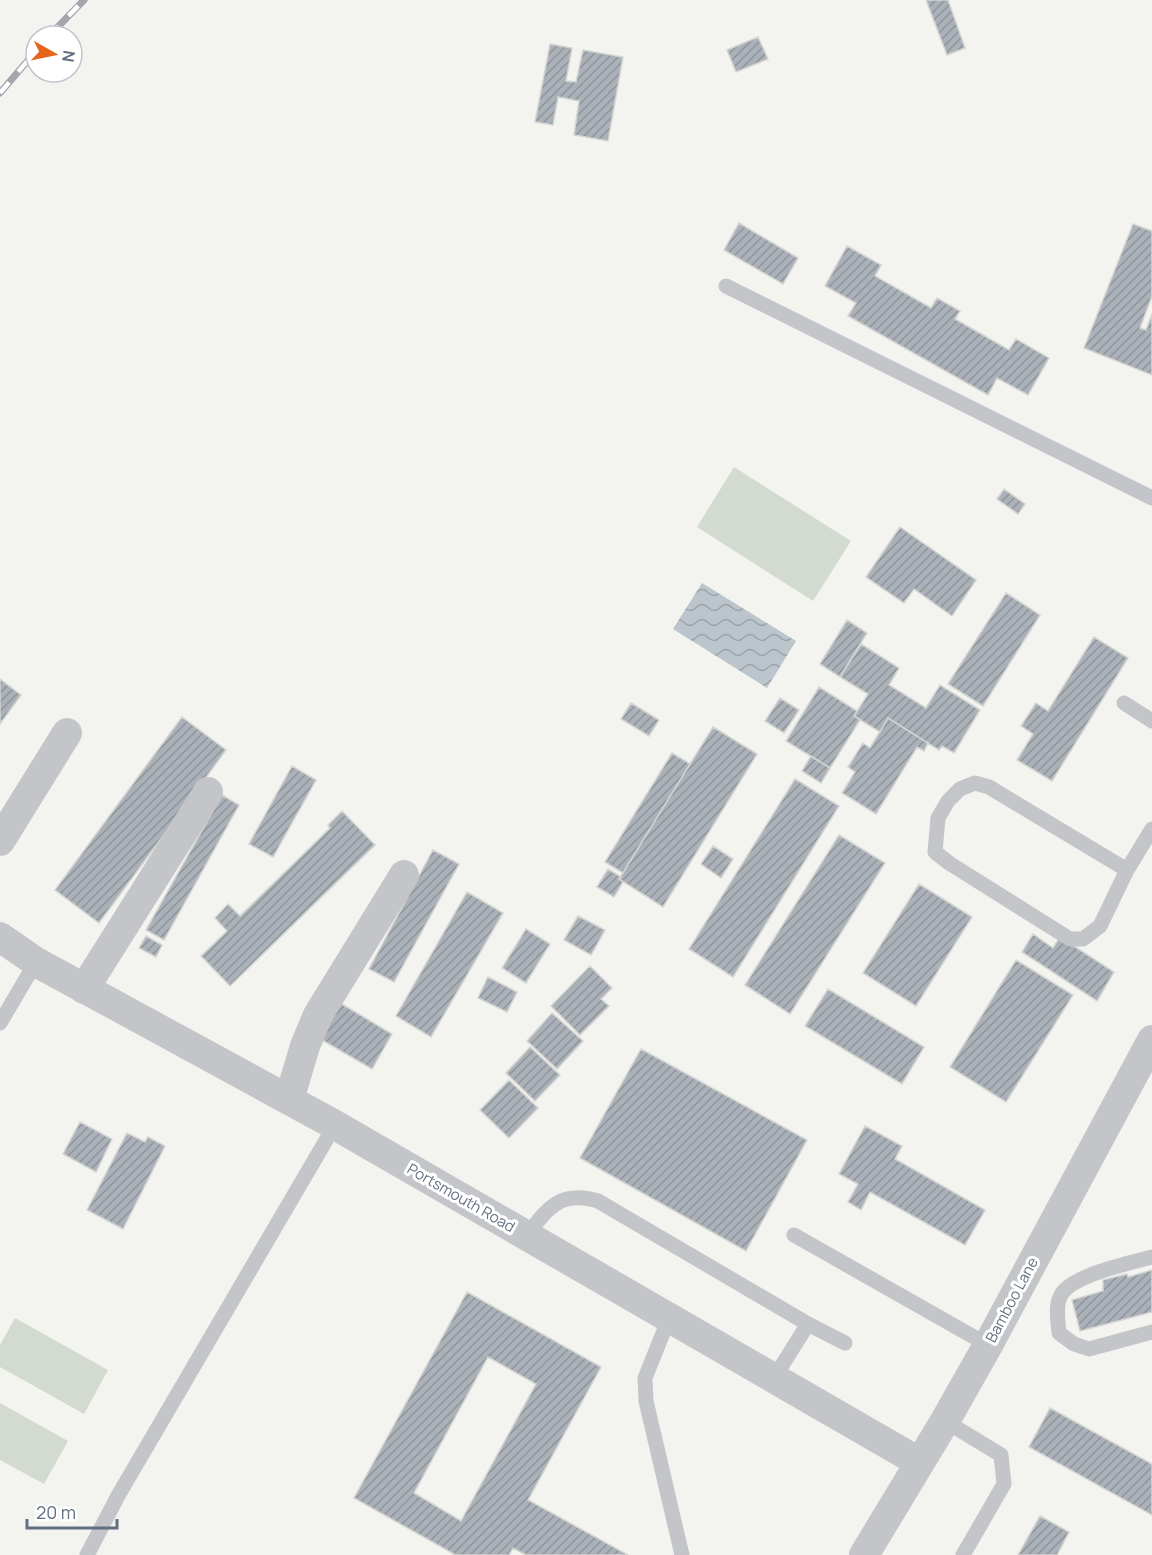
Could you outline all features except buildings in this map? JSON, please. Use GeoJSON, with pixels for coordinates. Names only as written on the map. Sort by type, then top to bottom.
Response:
{"type":"FeatureCollection","features":[{"type":"Feature","properties":{"kind":"street"},"geometry":{"type":"LineString","coordinates":[[0,841],[67,733]]}},
{"type":"Feature","properties":{"kind":"street"},"geometry":{"type":"LineString","coordinates":[[84,989],[208,792]]}},
{"type":"Feature","properties":{"kind":"street"},"geometry":{"type":"LineString","coordinates":[[289,1100],[304,1046],[318,1015],[404,875]]}},
{"type":"Feature","properties":{"kind":"street","name":"Portsmouth Road"},"geometry":{"type":"LineString","coordinates":[[0,937],[36,962],[335,1125],[919,1462]]}},
{"type":"Feature","properties":{"kind":"street","name":"Bamboo Lane"},"geometry":{"type":"LineString","coordinates":[[864,1555],[988,1345],[1152,1040]]}},
{"type":"Feature","properties":{"kind":"street"},"geometry":{"type":"LineString","coordinates":[[1118,1103],[1152,1087]]}},
{"type":"Feature","properties":{"kind":"lane"},"geometry":{"type":"LineString","coordinates":[[726,286],[1152,498]]}},
{"type":"Feature","properties":{"kind":"lane"},"geometry":{"type":"LineString","coordinates":[[1124,703],[1152,721]]}},
{"type":"Feature","properties":{"kind":"lane"},"geometry":{"type":"LineString","coordinates":[[1127,870],[989,787],[975,783],[960,789],[948,801],[938,818],[935,852],[1071,939],[1083,939],[1100,926],[1127,870],[1152,829]]}},
{"type":"Feature","properties":{"kind":"lane"},"geometry":{"type":"LineString","coordinates":[[1,1020],[36,962]]}},
{"type":"Feature","properties":{"kind":"lane"},"geometry":{"type":"LineString","coordinates":[[87,1555],[119,1494],[335,1125]]}},
{"type":"Feature","properties":{"kind":"lane"},"geometry":{"type":"LineString","coordinates":[[527,1235],[550,1206],[569,1198],[583,1197],[598,1201],[808,1324],[845,1343]]}},
{"type":"Feature","properties":{"kind":"lane"},"geometry":{"type":"LineString","coordinates":[[794,1235],[988,1345]]}},
{"type":"Feature","properties":{"kind":"lane"},"geometry":{"type":"LineString","coordinates":[[1152,1257],[1079,1278],[1061,1295],[1057,1314],[1059,1332],[1074,1344],[1089,1350],[1152,1332]]}},
{"type":"Feature","properties":{"kind":"lane"},"geometry":{"type":"LineString","coordinates":[[669,1318],[645,1378],[646,1401],[682,1555]]}},
{"type":"Feature","properties":{"kind":"lane"},"geometry":{"type":"LineString","coordinates":[[774,1378],[808,1324]]}},
{"type":"Feature","properties":{"kind":"lane"},"geometry":{"type":"LineString","coordinates":[[945,1421],[1001,1455],[1004,1468],[1004,1484],[963,1555]]}},
{"type":"Feature","properties":{"kind":"shaded area"},"geometry":{"type":"Polygon","coordinates":[[[734,467],[851,541],[813,601],[697,527],[734,467]]]}},
{"type":"Feature","properties":{"kind":"shaded area"},"geometry":{"type":"Polygon","coordinates":[[[15,1318],[108,1370],[84,1414],[0,1367],[0,1345],[15,1318]]]}},
{"type":"Feature","properties":{"kind":"shaded area"},"geometry":{"type":"Polygon","coordinates":[[[0,1403],[68,1441],[44,1484],[0,1460],[0,1403]]]}},
{"type":"Feature","properties":{"kind":"water"},"geometry":{"type":"Polygon","coordinates":[[[702,583],[796,641],[767,688],[673,629],[702,583]]]}},
{"type":"Feature","properties":{"kind":"railway"},"geometry":{"type":"LineString","coordinates":[[61,24],[84,0]]}},
{"type":"Feature","properties":{"kind":"railway"},"geometry":{"type":"LineString","coordinates":[[0,93],[24,65]]}}]}
